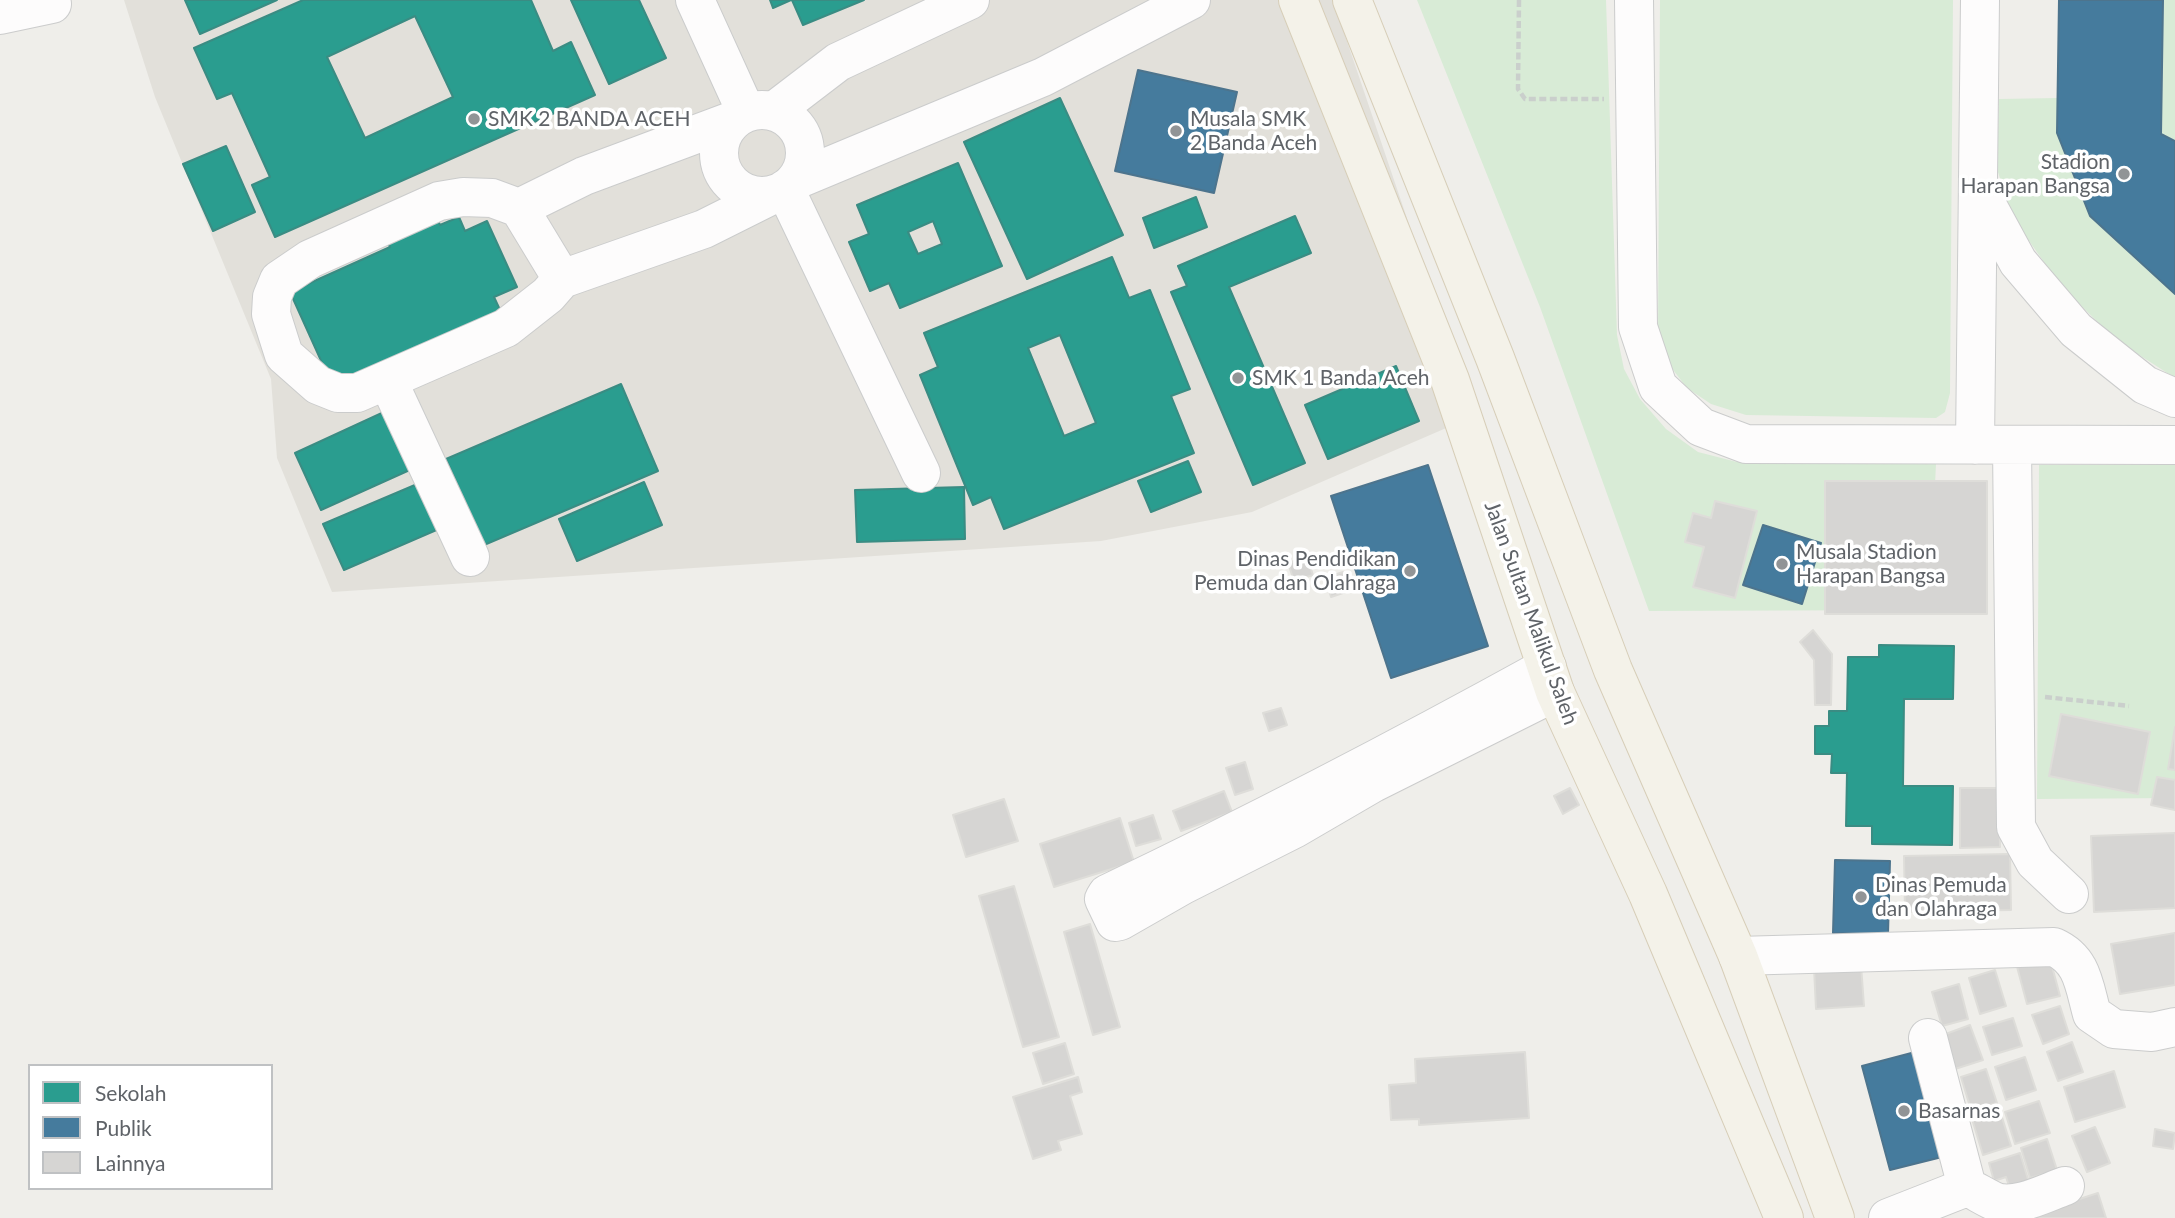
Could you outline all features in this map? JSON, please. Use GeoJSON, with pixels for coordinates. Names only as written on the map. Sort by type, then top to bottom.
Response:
{"type":"FeatureCollection","features":[{"type":"Feature","properties":{"kind":"main road","name":"Jalan Sultan Malikul Saleh"},"geometry":{"type":"LineString","coordinates":[[1298,0],[1450,380],[1551,680],[1648,894],[1784,1218]]}},
{"type":"Feature","properties":{"kind":"main road"},"geometry":{"type":"LineString","coordinates":[[1352,0],[1495,358],[1613,670],[1738,956],[1835,1218]]}},
{"type":"Feature","properties":{"kind":"main road"},"geometry":{"type":"LineString","coordinates":[[1450,380],[1495,358]]}},
{"type":"Feature","properties":{"kind":"main road"},"geometry":{"type":"LineString","coordinates":[[1648,894],[1701,870]]}},
{"type":"Feature","properties":{"kind":"street"},"geometry":{"type":"LineString","coordinates":[[695,0],[752,115]]}},
{"type":"Feature","properties":{"kind":"street"},"geometry":{"type":"LineString","coordinates":[[519,208],[584,176],[752,115],[787,117],[797,127],[803,140],[806,154],[803,168],[784,188],[757,196],[732,184],[723,172],[719,158],[719,144],[724,131],[752,115],[838,62],[970,0]]}},
{"type":"Feature","properties":{"kind":"street"},"geometry":{"type":"LineString","coordinates":[[562,279],[519,208],[492,198],[463,197],[439,201],[310,259],[279,280],[272,297],[271,314],[284,355],[318,385],[338,393],[357,393],[506,328],[548,295],[562,279],[704,229],[784,188],[1042,77],[1191,0]]}},
{"type":"Feature","properties":{"kind":"street"},"geometry":{"type":"LineString","coordinates":[[1634,0],[1638,327],[1658,387],[1701,427],[1746,444],[2175,445]]}},
{"type":"Feature","properties":{"kind":"street"},"geometry":{"type":"LineString","coordinates":[[1980,0],[1979,190],[1994,445],[2013,693],[2016,827],[2035,862],[2069,894]]}},
{"type":"Feature","properties":{"kind":"street"},"geometry":{"type":"LineString","coordinates":[[0,15],[52,4]]}},
{"type":"Feature","properties":{"kind":"street"},"geometry":{"type":"LineString","coordinates":[[784,188],[921,472]]}},
{"type":"Feature","properties":{"kind":"street"},"geometry":{"type":"LineString","coordinates":[[1979,190],[2018,262],[2076,330],[2145,385],[2175,398]]}},
{"type":"Feature","properties":{"kind":"street"},"geometry":{"type":"LineString","coordinates":[[388,381],[470,557]]}},
{"type":"Feature","properties":{"kind":"street"},"geometry":{"type":"LineString","coordinates":[[1551,680],[1294,829],[1183,885],[1120,921],[1115,922],[1105,904],[1107,894],[1378,759],[1551,680]]}},
{"type":"Feature","properties":{"kind":"street"},"geometry":{"type":"LineString","coordinates":[[1738,956],[2054,947],[2067,953],[2078,965],[2092,1014],[2114,1029],[2152,1032],[2175,1027]]}},
{"type":"Feature","properties":{"kind":"street"},"geometry":{"type":"LineString","coordinates":[[1928,1038],[1967,1186],[1996,1202],[2007,1203],[2018,1202],[2065,1186]]}},
{"type":"Feature","properties":{"kind":"street"},"geometry":{"type":"LineString","coordinates":[[1888,1218],[1967,1186]]}},
{"type":"Feature","properties":{"kind":"path"},"geometry":{"type":"LineString","coordinates":[[1519,0],[1518,89],[1525,99],[1635,98]]}},
{"type":"Feature","properties":{"kind":"path"},"geometry":{"type":"LineString","coordinates":[[2013,693],[2129,706]]}},
{"type":"Feature","properties":{"kind":"shaded area"},"geometry":{"type":"Polygon","coordinates":[[[124,0],[1333,0],[1474,416],[1252,512],[1101,541],[332,592],[277,458],[271,379],[155,97],[124,0]]]}},
{"type":"Feature","properties":{"kind":"green space"},"geometry":{"type":"Polygon","coordinates":[[[1417,0],[1606,0],[1617,335],[1624,369],[1640,399],[1666,429],[1698,452],[1737,462],[1936,464],[1929,610],[1649,611],[1540,307],[1417,0]]]}},
{"type":"Feature","properties":{"kind":"green space"},"geometry":{"type":"Polygon","coordinates":[[[1660,0],[1953,0],[1950,393],[1945,412],[1936,418],[1746,415],[1711,404],[1687,388],[1664,358],[1658,338],[1660,0]]]}},
{"type":"Feature","properties":{"kind":"green space"},"geometry":{"type":"Polygon","coordinates":[[[2059,0],[2175,0],[2175,378],[2116,340],[2060,285],[2013,218],[1997,169],[1999,99],[2057,98],[2059,0]]]}},
{"type":"Feature","properties":{"kind":"green space"},"geometry":{"type":"Polygon","coordinates":[[[2039,465],[2175,465],[2175,798],[2037,799],[2039,465]]]}},
{"type":"Feature","properties":{"kind":"building: Sekolah"},"geometry":{"type":"Polygon","coordinates":[[[185,0],[277,0],[200,34],[185,0]]]}},
{"type":"Feature","properties":{"kind":"building: Sekolah","name":"SMK 2 BANDA ACEH"},"geometry":{"type":"Polygon","coordinates":[[[303,0],[531,0],[553,51],[571,42],[595,95],[275,237],[252,185],[270,177],[232,93],[217,99],[194,48],[303,0]],[[415,16],[327,57],[365,138],[453,97],[415,16]]]}},
{"type":"Feature","properties":{"kind":"building: Sekolah"},"geometry":{"type":"Polygon","coordinates":[[[571,0],[639,0],[666,58],[609,84],[571,0]]]}},
{"type":"Feature","properties":{"kind":"building: Sekolah"},"geometry":{"type":"Polygon","coordinates":[[[770,0],[791,0],[773,8],[770,0]]]}},
{"type":"Feature","properties":{"kind":"building: Sekolah"},"geometry":{"type":"Polygon","coordinates":[[[792,0],[864,0],[803,25],[792,0]]]}},
{"type":"Feature","properties":{"kind":"building: Sekolah"},"geometry":{"type":"Polygon","coordinates":[[[1060,98],[1123,235],[1027,279],[964,142],[1060,98]]]}},
{"type":"Feature","properties":{"kind":"building: Sekolah"},"geometry":{"type":"Polygon","coordinates":[[[226,146],[255,212],[213,231],[183,164],[226,146]]]}},
{"type":"Feature","properties":{"kind":"building: Sekolah"},"geometry":{"type":"Polygon","coordinates":[[[958,163],[1002,266],[900,308],[889,283],[870,291],[849,242],[869,234],[857,205],[958,163]],[[933,221],[908,232],[918,254],[942,244],[933,221]]]}},
{"type":"Feature","properties":{"kind":"building: Sekolah"},"geometry":{"type":"Polygon","coordinates":[[[1196,197],[1207,227],[1154,248],[1143,218],[1196,197]]]}},
{"type":"Feature","properties":{"kind":"building: Sekolah"},"geometry":{"type":"Polygon","coordinates":[[[436,215],[440,225],[459,217],[465,231],[487,221],[517,287],[494,297],[501,312],[332,385],[290,292],[390,247],[385,237],[436,215]]]}},
{"type":"Feature","properties":{"kind":"building: Sekolah","name":"SMK 1 Banda Aceh"},"geometry":{"type":"Polygon","coordinates":[[[1295,216],[1311,253],[1229,287],[1305,463],[1253,485],[1171,292],[1187,286],[1178,266],[1295,216]]]}},
{"type":"Feature","properties":{"kind":"building: Sekolah"},"geometry":{"type":"Polygon","coordinates":[[[1112,257],[1129,298],[1150,290],[1190,389],[1171,396],[1194,453],[1004,529],[991,497],[973,505],[920,375],[938,367],[924,333],[1112,257]],[[1060,335],[1028,348],[1064,436],[1096,423],[1060,335]]]}},
{"type":"Feature","properties":{"kind":"building: Sekolah"},"geometry":{"type":"Polygon","coordinates":[[[1396,366],[1419,421],[1328,459],[1305,405],[1396,366]]]}},
{"type":"Feature","properties":{"kind":"building: Sekolah"},"geometry":{"type":"Polygon","coordinates":[[[621,384],[658,471],[484,545],[446,459],[621,384]]]}},
{"type":"Feature","properties":{"kind":"building: Sekolah"},"geometry":{"type":"Polygon","coordinates":[[[397,406],[423,464],[321,510],[295,453],[397,406]]]}},
{"type":"Feature","properties":{"kind":"building: Sekolah"},"geometry":{"type":"Polygon","coordinates":[[[1188,461],[1201,492],[1151,512],[1138,481],[1188,461]]]}},
{"type":"Feature","properties":{"kind":"building: Sekolah"},"geometry":{"type":"Polygon","coordinates":[[[429,479],[448,525],[344,570],[323,524],[429,479]]]}},
{"type":"Feature","properties":{"kind":"building: Sekolah"},"geometry":{"type":"Polygon","coordinates":[[[644,482],[662,525],[577,561],[559,519],[644,482]]]}},
{"type":"Feature","properties":{"kind":"building: Sekolah"},"geometry":{"type":"Polygon","coordinates":[[[964,487],[965,539],[857,542],[855,490],[964,487]]]}},
{"type":"Feature","properties":{"kind":"building: Sekolah"},"geometry":{"type":"Polygon","coordinates":[[[1879,645],[1954,646],[1953,699],[1904,699],[1903,786],[1953,786],[1952,845],[1872,844],[1872,826],[1846,826],[1847,773],[1831,773],[1832,754],[1815,754],[1815,726],[1829,726],[1829,711],[1847,711],[1848,657],[1879,657],[1879,645]]]}},
{"type":"Feature","properties":{"kind":"building: Publik","name":"Stadion Harapan Bangsa"},"geometry":{"type":"Polygon","coordinates":[[[2059,0],[2163,0],[2161,134],[2175,141],[2175,294],[2090,216],[2057,133],[2059,0]]]}},
{"type":"Feature","properties":{"kind":"building: Publik","name":"Musala SMK 2 Banda Aceh"},"geometry":{"type":"Polygon","coordinates":[[[1138,70],[1237,92],[1214,193],[1115,171],[1138,70]]]}},
{"type":"Feature","properties":{"kind":"building: Publik","name":"Dinas Pendidikan Pemuda dan Olahraga"},"geometry":{"type":"Polygon","coordinates":[[[1428,465],[1488,646],[1391,678],[1331,496],[1428,465]]]}},
{"type":"Feature","properties":{"kind":"building: Publik","name":"Musala Stadion Harapan Bangsa"},"geometry":{"type":"Polygon","coordinates":[[[1763,525],[1821,543],[1802,604],[1743,585],[1763,525]]]}},
{"type":"Feature","properties":{"kind":"building: Publik","name":"Dinas Pemuda dan Olahraga"},"geometry":{"type":"Polygon","coordinates":[[[1835,860],[1890,861],[1888,934],[1833,933],[1835,860]]]}},
{"type":"Feature","properties":{"kind":"building: Publik","name":"Basarnas"},"geometry":{"type":"Polygon","coordinates":[[[1919,1051],[1946,1156],[1890,1170],[1862,1066],[1919,1051]]]}},
{"type":"Feature","properties":{"kind":"building: Lainnya"},"geometry":{"type":"Polygon","coordinates":[[[1825,481],[1987,481],[1987,614],[1825,614],[1825,481]]]}},
{"type":"Feature","properties":{"kind":"building: Lainnya"},"geometry":{"type":"Polygon","coordinates":[[[1715,501],[1757,511],[1735,598],[1693,587],[1704,547],[1685,542],[1693,513],[1711,518],[1715,501]]]}},
{"type":"Feature","properties":{"kind":"building: Lainnya"},"geometry":{"type":"Polygon","coordinates":[[[1307,557],[1313,575],[1294,581],[1288,563],[1307,557]]]}},
{"type":"Feature","properties":{"kind":"building: Lainnya"},"geometry":{"type":"Polygon","coordinates":[[[1343,572],[1349,591],[1331,597],[1325,578],[1343,572]]]}},
{"type":"Feature","properties":{"kind":"building: Lainnya"},"geometry":{"type":"Polygon","coordinates":[[[1813,630],[1832,654],[1831,705],[1815,705],[1814,660],[1800,642],[1813,630]]]}},
{"type":"Feature","properties":{"kind":"building: Lainnya"},"geometry":{"type":"Polygon","coordinates":[[[1281,708],[1287,725],[1269,731],[1263,713],[1281,708]]]}},
{"type":"Feature","properties":{"kind":"building: Lainnya"},"geometry":{"type":"Polygon","coordinates":[[[2061,714],[2150,732],[2138,794],[2049,776],[2061,714]]]}},
{"type":"Feature","properties":{"kind":"building: Lainnya"},"geometry":{"type":"Polygon","coordinates":[[[2175,727],[2175,770],[2168,769],[2175,727]]]}},
{"type":"Feature","properties":{"kind":"building: Lainnya"},"geometry":{"type":"Polygon","coordinates":[[[1245,762],[1253,789],[1235,795],[1226,768],[1245,762]]]}},
{"type":"Feature","properties":{"kind":"building: Lainnya"},"geometry":{"type":"Polygon","coordinates":[[[2157,777],[2175,780],[2175,810],[2151,805],[2157,777]]]}},
{"type":"Feature","properties":{"kind":"building: Lainnya"},"geometry":{"type":"Polygon","coordinates":[[[1570,788],[1579,805],[1563,814],[1554,796],[1570,788]]]}},
{"type":"Feature","properties":{"kind":"building: Lainnya"},"geometry":{"type":"Polygon","coordinates":[[[1960,788],[1999,788],[2000,847],[1960,848],[1960,788]]]}},
{"type":"Feature","properties":{"kind":"building: Lainnya"},"geometry":{"type":"Polygon","coordinates":[[[1224,791],[1232,812],[1181,831],[1173,811],[1224,791]]]}},
{"type":"Feature","properties":{"kind":"building: Lainnya"},"geometry":{"type":"Polygon","coordinates":[[[1004,799],[1018,841],[966,857],[953,815],[1004,799]]]}},
{"type":"Feature","properties":{"kind":"building: Lainnya"},"geometry":{"type":"Polygon","coordinates":[[[1153,815],[1161,839],[1136,846],[1129,823],[1153,815]]]}},
{"type":"Feature","properties":{"kind":"building: Lainnya"},"geometry":{"type":"Polygon","coordinates":[[[1120,818],[1134,862],[1054,887],[1040,844],[1120,818]]]}},
{"type":"Feature","properties":{"kind":"building: Lainnya"},"geometry":{"type":"Polygon","coordinates":[[[2175,833],[2175,908],[2094,912],[2091,836],[2175,833]]]}},
{"type":"Feature","properties":{"kind":"building: Lainnya"},"geometry":{"type":"Polygon","coordinates":[[[2010,854],[2011,910],[1905,912],[1904,856],[2010,854]]]}},
{"type":"Feature","properties":{"kind":"building: Lainnya"},"geometry":{"type":"Polygon","coordinates":[[[1014,886],[1059,1037],[1023,1047],[979,896],[1014,886]]]}},
{"type":"Feature","properties":{"kind":"building: Lainnya"},"geometry":{"type":"Polygon","coordinates":[[[1090,924],[1120,1027],[1093,1035],[1064,932],[1090,924]]]}},
{"type":"Feature","properties":{"kind":"building: Lainnya"},"geometry":{"type":"Polygon","coordinates":[[[2175,933],[2175,985],[2120,994],[2111,944],[2175,933]]]}},
{"type":"Feature","properties":{"kind":"building: Lainnya"},"geometry":{"type":"Polygon","coordinates":[[[2049,955],[2060,996],[2027,1004],[2016,963],[2049,955]]]}},
{"type":"Feature","properties":{"kind":"building: Lainnya"},"geometry":{"type":"Polygon","coordinates":[[[1861,965],[1864,1006],[1816,1009],[1814,968],[1861,965]]]}},
{"type":"Feature","properties":{"kind":"building: Lainnya"},"geometry":{"type":"Polygon","coordinates":[[[1995,970],[2006,1006],[1980,1014],[1969,978],[1995,970]]]}},
{"type":"Feature","properties":{"kind":"building: Lainnya"},"geometry":{"type":"Polygon","coordinates":[[[1959,984],[1968,1019],[1942,1026],[1932,992],[1959,984]]]}},
{"type":"Feature","properties":{"kind":"building: Lainnya"},"geometry":{"type":"Polygon","coordinates":[[[2060,1006],[2069,1034],[2043,1044],[2032,1015],[2060,1006]]]}},
{"type":"Feature","properties":{"kind":"building: Lainnya"},"geometry":{"type":"Polygon","coordinates":[[[2013,1018],[2022,1046],[1992,1055],[1983,1027],[2013,1018]]]}},
{"type":"Feature","properties":{"kind":"building: Lainnya"},"geometry":{"type":"Polygon","coordinates":[[[1970,1025],[1983,1060],[1955,1069],[1943,1035],[1970,1025]]]}},
{"type":"Feature","properties":{"kind":"building: Lainnya"},"geometry":{"type":"Polygon","coordinates":[[[2072,1042],[2083,1072],[2058,1081],[2047,1052],[2072,1042]]]}},
{"type":"Feature","properties":{"kind":"building: Lainnya"},"geometry":{"type":"Polygon","coordinates":[[[1065,1043],[1074,1074],[1043,1084],[1033,1053],[1065,1043]]]}},
{"type":"Feature","properties":{"kind":"building: Lainnya"},"geometry":{"type":"Polygon","coordinates":[[[1525,1052],[1529,1118],[1419,1125],[1419,1119],[1391,1120],[1389,1085],[1416,1083],[1415,1059],[1525,1052]]]}},
{"type":"Feature","properties":{"kind":"building: Lainnya"},"geometry":{"type":"Polygon","coordinates":[[[2025,1057],[2036,1090],[2006,1100],[1995,1067],[2025,1057]]]}},
{"type":"Feature","properties":{"kind":"building: Lainnya"},"geometry":{"type":"Polygon","coordinates":[[[1986,1069],[1997,1103],[1971,1110],[1961,1077],[1986,1069]]]}},
{"type":"Feature","properties":{"kind":"building: Lainnya"},"geometry":{"type":"Polygon","coordinates":[[[2114,1071],[2125,1107],[2075,1122],[2064,1087],[2114,1071]]]}},
{"type":"Feature","properties":{"kind":"building: Lainnya"},"geometry":{"type":"Polygon","coordinates":[[[1078,1077],[1082,1092],[1070,1096],[1082,1134],[1058,1141],[1061,1150],[1033,1159],[1013,1097],[1078,1077]]]}},
{"type":"Feature","properties":{"kind":"building: Lainnya"},"geometry":{"type":"Polygon","coordinates":[[[2039,1101],[2050,1133],[2015,1144],[2005,1112],[2039,1101]]]}},
{"type":"Feature","properties":{"kind":"building: Lainnya"},"geometry":{"type":"Polygon","coordinates":[[[2000,1111],[2011,1146],[1983,1155],[1972,1119],[2000,1111]]]}},
{"type":"Feature","properties":{"kind":"building: Lainnya"},"geometry":{"type":"Polygon","coordinates":[[[2095,1127],[2110,1163],[2087,1172],[2072,1136],[2095,1127]]]}},
{"type":"Feature","properties":{"kind":"building: Lainnya"},"geometry":{"type":"Polygon","coordinates":[[[2155,1129],[2175,1133],[2173,1149],[2153,1146],[2155,1129]]]}},
{"type":"Feature","properties":{"kind":"building: Lainnya"},"geometry":{"type":"Polygon","coordinates":[[[2047,1139],[2057,1170],[2030,1178],[2021,1148],[2047,1139]]]}},
{"type":"Feature","properties":{"kind":"building: Lainnya"},"geometry":{"type":"Polygon","coordinates":[[[2020,1153],[2031,1189],[2012,1195],[2006,1177],[1994,1181],[1989,1163],[2020,1153]]]}},
{"type":"Feature","properties":{"kind":"building: Lainnya"},"geometry":{"type":"Polygon","coordinates":[[[2098,1193],[2106,1218],[2021,1218],[2098,1193]]]}},
{"type":"Feature","properties":{"kind":"place","name":"SMK 2 BANDA ACEH"},"geometry":{"type":"Point","coordinates":[474,119]}},
{"type":"Feature","properties":{"kind":"place","name":"Musala SMK 2 Banda Aceh"},"geometry":{"type":"Point","coordinates":[1176,131]}},
{"type":"Feature","properties":{"kind":"place","name":"Stadion Harapan Bangsa"},"geometry":{"type":"Point","coordinates":[2124,174]}},
{"type":"Feature","properties":{"kind":"place","name":"SMK 1 Banda Aceh"},"geometry":{"type":"Point","coordinates":[1238,378]}},
{"type":"Feature","properties":{"kind":"place","name":"Musala Stadion Harapan Bangsa"},"geometry":{"type":"Point","coordinates":[1782,564]}},
{"type":"Feature","properties":{"kind":"place","name":"Dinas Pendidikan Pemuda dan Olahraga"},"geometry":{"type":"Point","coordinates":[1410,571]}},
{"type":"Feature","properties":{"kind":"place","name":"Dinas Pemuda dan Olahraga"},"geometry":{"type":"Point","coordinates":[1861,897]}},
{"type":"Feature","properties":{"kind":"place","name":"Basarnas"},"geometry":{"type":"Point","coordinates":[1904,1111]}}]}
